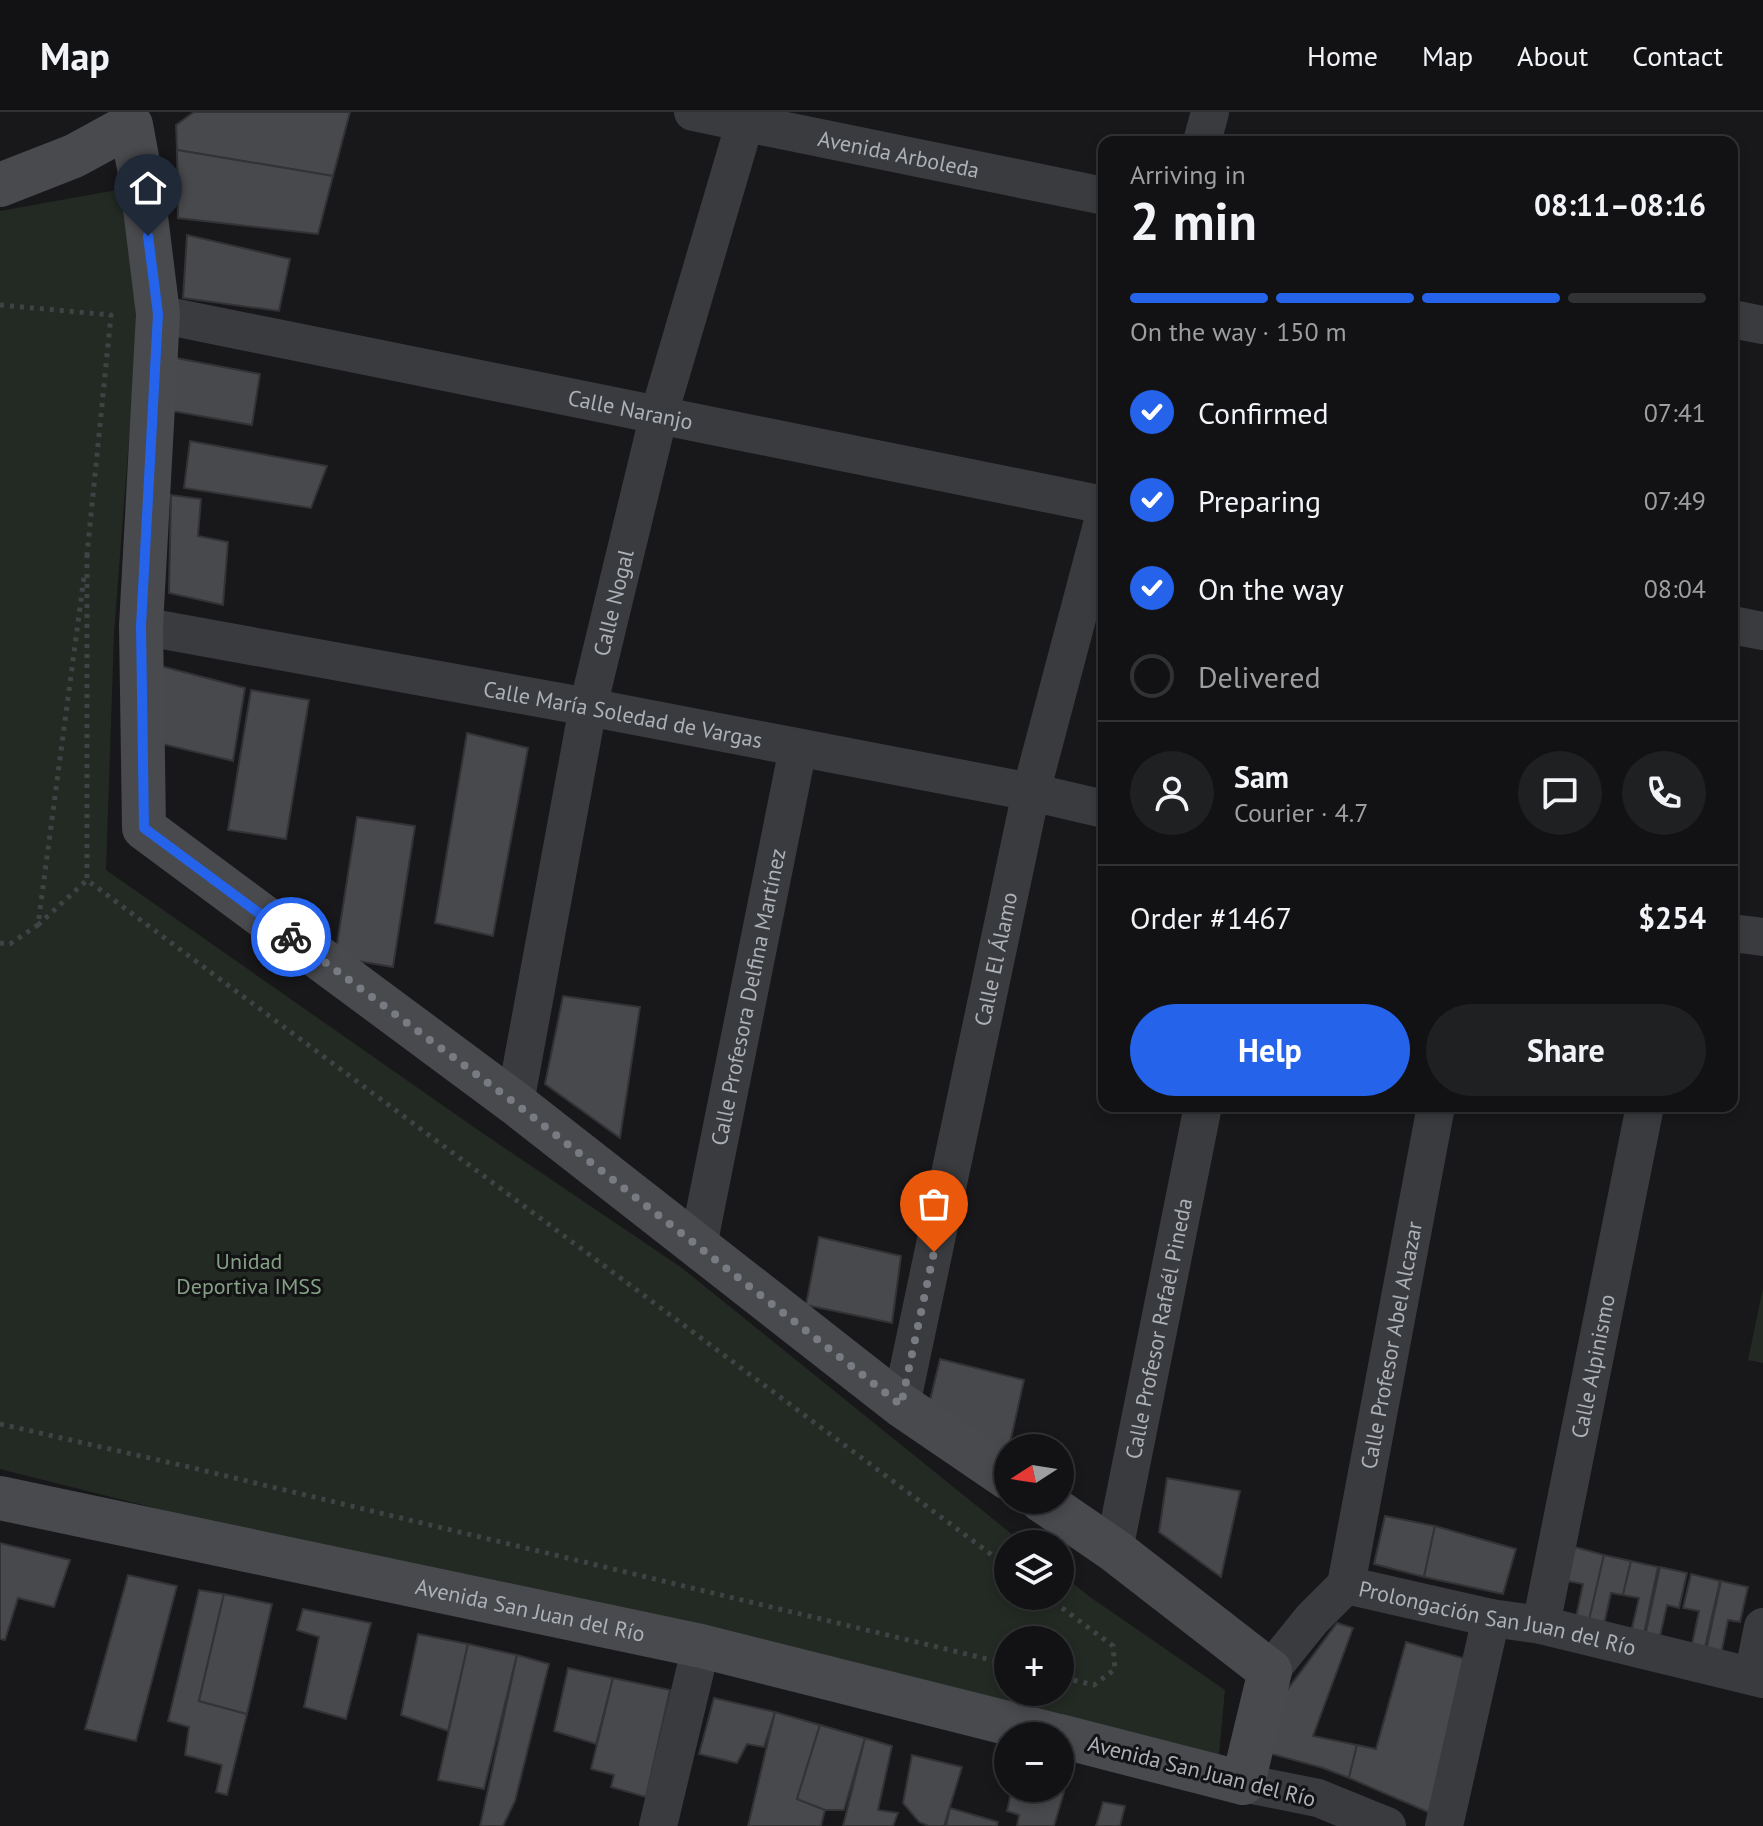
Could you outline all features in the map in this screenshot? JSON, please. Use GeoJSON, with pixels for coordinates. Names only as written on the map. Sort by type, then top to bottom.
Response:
{"type":"FeatureCollection","features":[{"type":"Feature","properties":{"kind":"street","name":"Avenida Arboleda"},"geometry":{"type":"LineString","coordinates":[[693,112],[748,117],[1098,195]]}},
{"type":"Feature","properties":{"kind":"street"},"geometry":{"type":"LineString","coordinates":[[1204,136],[1210,112]]}},
{"type":"Feature","properties":{"kind":"street"},"geometry":{"type":"LineString","coordinates":[[0,185],[74,156],[134,115],[158,314],[141,626],[144,828],[515,1103],[901,1405],[994,1468]]}},
{"type":"Feature","properties":{"kind":"street","name":"Calle Nogal"},"geometry":{"type":"LineString","coordinates":[[515,1103],[588,707],[659,414],[748,117]]}},
{"type":"Feature","properties":{"kind":"street","name":"Calle Naranjo"},"geometry":{"type":"LineString","coordinates":[[158,314],[1098,504]]}},
{"type":"Feature","properties":{"kind":"street"},"geometry":{"type":"LineString","coordinates":[[1738,320],[1763,325]]}},
{"type":"Feature","properties":{"kind":"street","name":"Calle El Álamo"},"geometry":{"type":"LineString","coordinates":[[901,1405],[1031,792],[1098,540]]}},
{"type":"Feature","properties":{"kind":"street","name":"Calle María Soledad de Vargas"},"geometry":{"type":"LineString","coordinates":[[141,626],[588,707],[1098,808]]}},
{"type":"Feature","properties":{"kind":"street"},"geometry":{"type":"LineString","coordinates":[[1738,626],[1763,631]]}},
{"type":"Feature","properties":{"kind":"street","name":"Calle Profesora Delfina Martínez"},"geometry":{"type":"LineString","coordinates":[[698,1246],[798,748]]}},
{"type":"Feature","properties":{"kind":"street"},"geometry":{"type":"LineString","coordinates":[[1738,934],[1763,937]]}},
{"type":"Feature","properties":{"kind":"street","name":"Calle Profesor Rafaél Pineda"},"geometry":{"type":"LineString","coordinates":[[1114,1550],[1202,1112]]}},
{"type":"Feature","properties":{"kind":"street","name":"Calle Profesor Abel Alcazar"},"geometry":{"type":"LineString","coordinates":[[1346,1585],[1435,1112]]}},
{"type":"Feature","properties":{"kind":"street","name":"Calle Alpinismo"},"geometry":{"type":"LineString","coordinates":[[1541,1625],[1644,1112]]}},
{"type":"Feature","properties":{"kind":"street","name":"Avenida San Juan del Río"},"geometry":{"type":"LineString","coordinates":[[0,1498],[701,1646],[1003,1722]]}},
{"type":"Feature","properties":{"kind":"street"},"geometry":{"type":"LineString","coordinates":[[1061,1514],[1114,1550],[1270,1671],[1243,1783]]}},
{"type":"Feature","properties":{"kind":"street","name":"Prolongación San Juan del Río"},"geometry":{"type":"LineString","coordinates":[[1270,1671],[1312,1619],[1346,1585],[1491,1618],[1541,1625],[1758,1678]]}},
{"type":"Feature","properties":{"kind":"street"},"geometry":{"type":"LineString","coordinates":[[1444,1826],[1491,1618]]}},
{"type":"Feature","properties":{"kind":"street"},"geometry":{"type":"LineString","coordinates":[[1758,1678],[1763,1627]]}},
{"type":"Feature","properties":{"kind":"street"},"geometry":{"type":"LineString","coordinates":[[658,1826],[701,1646]]}},
{"type":"Feature","properties":{"kind":"street","name":"Avenida San Juan del Río"},"geometry":{"type":"LineString","coordinates":[[1074,1740],[1243,1783],[1318,1798],[1387,1826]]}},
{"type":"Feature","properties":{"kind":"path"},"geometry":{"type":"LineString","coordinates":[[0,305],[111,315],[87,554],[38,925]]}},
{"type":"Feature","properties":{"kind":"path"},"geometry":{"type":"LineString","coordinates":[[0,943],[10,944],[38,925],[87,880],[87,554]]}},
{"type":"Feature","properties":{"kind":"path"},"geometry":{"type":"LineString","coordinates":[[87,880],[994,1557]]}},
{"type":"Feature","properties":{"kind":"path"},"geometry":{"type":"LineString","coordinates":[[0,1424],[994,1661]]}},
{"type":"Feature","properties":{"kind":"path"},"geometry":{"type":"LineString","coordinates":[[1065,1610],[1113,1646],[1115,1669],[1094,1685],[1074,1680]]}},
{"type":"Feature","properties":{"kind":"green space","name":"Unidad Deportiva IMSS"},"geometry":{"type":"Polygon","coordinates":[[[128,188],[137,335],[114,634],[106,870],[478,1130],[682,1268],[1007,1530],[994,1530],[994,1610],[1074,1610],[1074,1584],[1225,1690],[1217,1776],[1074,1740],[1074,1722],[1003,1722],[0,1469],[0,211],[128,188]]]}},
{"type":"Feature","properties":{"kind":"green space"},"geometry":{"type":"Polygon","coordinates":[[[1763,1288],[1763,1363],[1748,1360],[1763,1288]]]}},
{"type":"Feature","properties":{"kind":"building"},"geometry":{"type":"Polygon","coordinates":[[[194,112],[350,112],[333,176],[177,150],[176,125],[194,112]]]}},
{"type":"Feature","properties":{"kind":"building"},"geometry":{"type":"Polygon","coordinates":[[[177,150],[333,176],[318,234],[178,218],[177,150]]]}},
{"type":"Feature","properties":{"kind":"building"},"geometry":{"type":"Polygon","coordinates":[[[187,235],[290,259],[279,311],[183,298],[187,235]]]}},
{"type":"Feature","properties":{"kind":"building"},"geometry":{"type":"Polygon","coordinates":[[[171,357],[260,374],[252,425],[166,410],[171,357]]]}},
{"type":"Feature","properties":{"kind":"building"},"geometry":{"type":"Polygon","coordinates":[[[190,441],[327,466],[311,508],[184,488],[190,441]]]}},
{"type":"Feature","properties":{"kind":"building"},"geometry":{"type":"Polygon","coordinates":[[[171,495],[201,499],[198,536],[228,542],[223,605],[169,593],[171,495]]]}},
{"type":"Feature","properties":{"kind":"building"},"geometry":{"type":"Polygon","coordinates":[[[153,664],[245,688],[233,761],[150,741],[153,664]]]}},
{"type":"Feature","properties":{"kind":"building"},"geometry":{"type":"Polygon","coordinates":[[[251,690],[309,700],[286,839],[228,830],[251,690]]]}},
{"type":"Feature","properties":{"kind":"building"},"geometry":{"type":"Polygon","coordinates":[[[467,733],[528,748],[493,936],[435,923],[467,733]]]}},
{"type":"Feature","properties":{"kind":"building"},"geometry":{"type":"Polygon","coordinates":[[[357,817],[415,826],[393,967],[335,957],[357,817]]]}},
{"type":"Feature","properties":{"kind":"building"},"geometry":{"type":"Polygon","coordinates":[[[563,996],[640,1007],[620,1138],[545,1084],[563,996]]]}},
{"type":"Feature","properties":{"kind":"building"},"geometry":{"type":"Polygon","coordinates":[[[819,1237],[901,1256],[892,1323],[806,1305],[819,1237]]]}},
{"type":"Feature","properties":{"kind":"building"},"geometry":{"type":"Polygon","coordinates":[[[940,1359],[1024,1380],[1012,1434],[994,1434],[994,1445],[927,1413],[940,1359]]]}},
{"type":"Feature","properties":{"kind":"building"},"geometry":{"type":"Polygon","coordinates":[[[1167,1478],[1240,1491],[1221,1577],[1159,1532],[1167,1478]]]}},
{"type":"Feature","properties":{"kind":"building"},"geometry":{"type":"Polygon","coordinates":[[[1385,1516],[1435,1526],[1424,1577],[1374,1564],[1385,1516]]]}},
{"type":"Feature","properties":{"kind":"building"},"geometry":{"type":"Polygon","coordinates":[[[1435,1526],[1516,1549],[1503,1594],[1424,1577],[1435,1526]]]}},
{"type":"Feature","properties":{"kind":"building"},"geometry":{"type":"Polygon","coordinates":[[[0,1543],[70,1560],[54,1607],[18,1598],[5,1640],[0,1639],[0,1543]]]}},
{"type":"Feature","properties":{"kind":"building"},"geometry":{"type":"Polygon","coordinates":[[[1575,1547],[1604,1555],[1587,1629],[1574,1627],[1583,1584],[1567,1581],[1575,1547]]]}},
{"type":"Feature","properties":{"kind":"building"},"geometry":{"type":"Polygon","coordinates":[[[1604,1555],[1631,1561],[1623,1595],[1611,1593],[1602,1633],[1587,1629],[1604,1555]]]}},
{"type":"Feature","properties":{"kind":"building"},"geometry":{"type":"Polygon","coordinates":[[[1631,1561],[1658,1567],[1642,1643],[1629,1641],[1639,1598],[1623,1595],[1631,1561]]]}},
{"type":"Feature","properties":{"kind":"building"},"geometry":{"type":"Polygon","coordinates":[[[1660,1567],[1687,1573],[1679,1608],[1667,1605],[1658,1645],[1644,1641],[1660,1567]]]}},
{"type":"Feature","properties":{"kind":"building"},"geometry":{"type":"Polygon","coordinates":[[[1691,1574],[1720,1581],[1703,1656],[1690,1654],[1699,1611],[1683,1608],[1691,1574]]]}},
{"type":"Feature","properties":{"kind":"building"},"geometry":{"type":"Polygon","coordinates":[[[128,1575],[177,1586],[136,1741],[85,1729],[128,1575]]]}},
{"type":"Feature","properties":{"kind":"building"},"geometry":{"type":"Polygon","coordinates":[[[1721,1581],[1748,1587],[1740,1622],[1728,1620],[1720,1659],[1705,1656],[1721,1581]]]}},
{"type":"Feature","properties":{"kind":"building"},"geometry":{"type":"Polygon","coordinates":[[[199,1590],[224,1594],[199,1701],[247,1714],[227,1795],[216,1792],[222,1765],[185,1755],[189,1727],[168,1721],[199,1590]]]}},
{"type":"Feature","properties":{"kind":"building"},"geometry":{"type":"Polygon","coordinates":[[[224,1594],[272,1604],[247,1714],[199,1701],[224,1594]]]}},
{"type":"Feature","properties":{"kind":"building"},"geometry":{"type":"Polygon","coordinates":[[[303,1609],[371,1623],[346,1719],[304,1707],[319,1637],[297,1630],[303,1609]]]}},
{"type":"Feature","properties":{"kind":"building"},"geometry":{"type":"Polygon","coordinates":[[[1337,1623],[1353,1628],[1313,1736],[1357,1745],[1349,1778],[1268,1753],[1273,1709],[1337,1623]]]}},
{"type":"Feature","properties":{"kind":"building"},"geometry":{"type":"Polygon","coordinates":[[[418,1634],[468,1644],[448,1731],[401,1715],[418,1634]]]}},
{"type":"Feature","properties":{"kind":"building"},"geometry":{"type":"Polygon","coordinates":[[[1406,1642],[1473,1661],[1435,1815],[1349,1778],[1357,1745],[1376,1749],[1406,1642]]]}},
{"type":"Feature","properties":{"kind":"building"},"geometry":{"type":"Polygon","coordinates":[[[468,1644],[517,1655],[484,1789],[438,1780],[468,1644]]]}},
{"type":"Feature","properties":{"kind":"building"},"geometry":{"type":"Polygon","coordinates":[[[517,1655],[549,1664],[515,1801],[503,1826],[480,1826],[517,1655]]]}},
{"type":"Feature","properties":{"kind":"building"},"geometry":{"type":"Polygon","coordinates":[[[568,1668],[613,1678],[596,1744],[554,1731],[568,1668]]]}},
{"type":"Feature","properties":{"kind":"building"},"geometry":{"type":"Polygon","coordinates":[[[613,1678],[670,1690],[646,1797],[611,1787],[614,1775],[591,1769],[613,1678]]]}},
{"type":"Feature","properties":{"kind":"building"},"geometry":{"type":"Polygon","coordinates":[[[714,1698],[775,1712],[764,1747],[747,1744],[737,1763],[699,1754],[714,1698]]]}},
{"type":"Feature","properties":{"kind":"building"},"geometry":{"type":"Polygon","coordinates":[[[775,1712],[820,1725],[797,1799],[825,1810],[821,1826],[748,1826],[775,1712]]]}},
{"type":"Feature","properties":{"kind":"building"},"geometry":{"type":"Polygon","coordinates":[[[820,1725],[865,1738],[844,1810],[825,1810],[797,1799],[820,1725]]]}},
{"type":"Feature","properties":{"kind":"building"},"geometry":{"type":"Polygon","coordinates":[[[865,1738],[892,1746],[878,1810],[898,1813],[893,1826],[843,1826],[865,1738]]]}},
{"type":"Feature","properties":{"kind":"building"},"geometry":{"type":"Polygon","coordinates":[[[912,1755],[962,1767],[944,1826],[919,1822],[903,1803],[912,1755]]]}},
{"type":"Feature","properties":{"kind":"building"},"geometry":{"type":"Polygon","coordinates":[[[1009,1802],[1061,1802],[1054,1826],[1017,1826],[1019,1815],[1007,1811],[1009,1802]]]}},
{"type":"Feature","properties":{"kind":"building"},"geometry":{"type":"Polygon","coordinates":[[[1103,1802],[1125,1806],[1120,1826],[1096,1826],[1103,1802]]]}},
{"type":"Feature","properties":{"kind":"building"},"geometry":{"type":"Polygon","coordinates":[[[950,1808],[998,1822],[997,1826],[946,1826],[950,1808]]]}},
{"type":"Feature","properties":{"kind":"way so far"},"geometry":{"type":"LineString","coordinates":[[291,937],[515,1103],[901,1405],[934,1252]]}},
{"type":"Feature","properties":{"kind":"route"},"geometry":{"type":"LineString","coordinates":[[148,236],[158,314],[141,626],[144,828],[291,937]]}}]}
